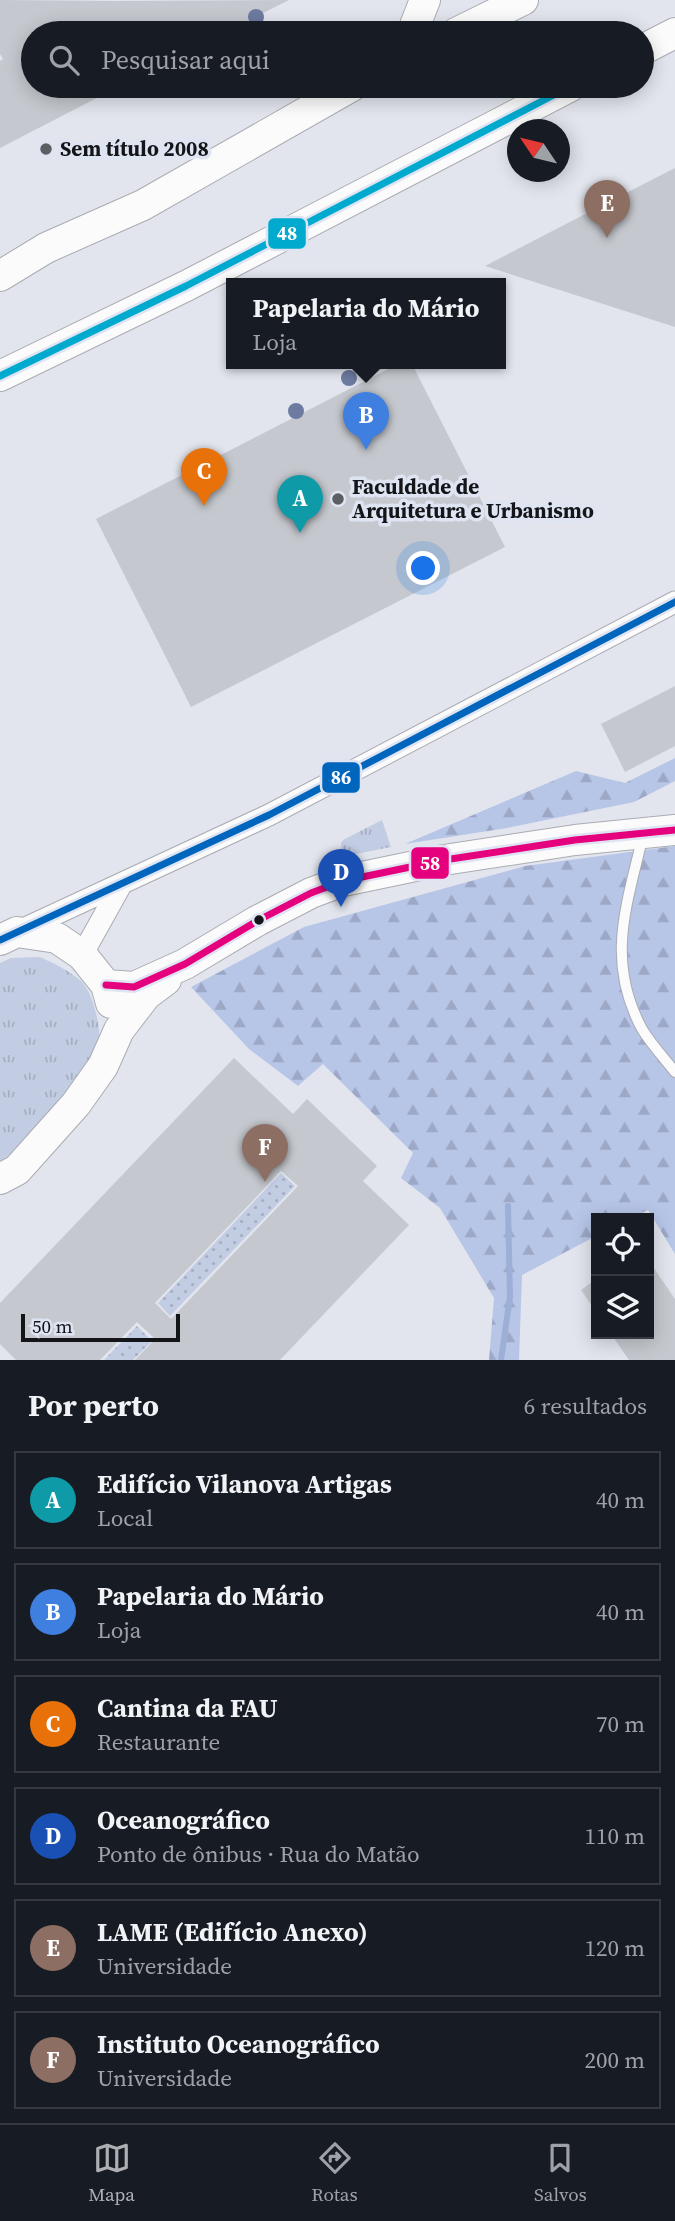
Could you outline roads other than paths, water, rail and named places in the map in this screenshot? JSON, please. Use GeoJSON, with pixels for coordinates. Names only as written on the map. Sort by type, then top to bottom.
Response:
{"type":"FeatureCollection","features":[{"type":"Feature","properties":{"kind":"street"},"geometry":{"type":"LineString","coordinates":[[417,21],[425,0]]}},
{"type":"Feature","properties":{"kind":"street"},"geometry":{"type":"LineString","coordinates":[[480,21],[523,0]]}},
{"type":"Feature","properties":{"kind":"street"},"geometry":{"type":"LineString","coordinates":[[654,44],[675,33]]}},
{"type":"Feature","properties":{"kind":"street"},"geometry":{"type":"LineString","coordinates":[[0,276],[46,248],[143,205],[331,98]]}},
{"type":"Feature","properties":{"kind":"street"},"geometry":{"type":"LineString","coordinates":[[0,376],[186,286],[548,98]]}},
{"type":"Feature","properties":{"kind":"street"},"geometry":{"type":"LineString","coordinates":[[8,936],[269,815],[675,602]]}},
{"type":"Feature","properties":{"kind":"street"},"geometry":{"type":"LineString","coordinates":[[106,985],[134,987],[185,964],[311,893],[343,881],[444,860],[575,840],[675,830]]}},
{"type":"Feature","properties":{"kind":"street"},"geometry":{"type":"LineString","coordinates":[[82,955],[121,885]]}},
{"type":"Feature","properties":{"kind":"street"},"geometry":{"type":"LineString","coordinates":[[8,936],[57,938],[82,955],[106,985],[119,1030]]}},
{"type":"Feature","properties":{"kind":"street"},"geometry":{"type":"LineString","coordinates":[[0,1179],[17,1170],[76,1104],[103,1066],[119,1030],[146,995],[185,964]]}},
{"type":"Feature","properties":{"kind":"lane"},"geometry":{"type":"LineString","coordinates":[[644,832],[622,925],[620,962],[628,998],[643,1031],[675,1072]]}},
{"type":"Feature","properties":{"kind":"waterway"},"geometry":{"type":"LineString","coordinates":[[501,1360],[510,1297],[508,1206]]}},
{"type":"Feature","properties":{"kind":"place","name":"Sem título 2008"},"geometry":{"type":"Point","coordinates":[46,149]}},
{"type":"Feature","properties":{"kind":"place","name":"LAME (Edifício Anexo)"},"geometry":{"type":"Point","coordinates":[607,238]}},
{"type":"Feature","properties":{"kind":"place","name":"Papelaria do Mário"},"geometry":{"type":"Point","coordinates":[366,450]}},
{"type":"Feature","properties":{"kind":"place","name":"Faculdade de Arquitetura e Urbanismo"},"geometry":{"type":"Point","coordinates":[338,499]}},
{"type":"Feature","properties":{"kind":"place","name":"Cantina da FAU"},"geometry":{"type":"Point","coordinates":[204,506]}},
{"type":"Feature","properties":{"kind":"place","name":"Edifício Vilanova Artigas"},"geometry":{"type":"Point","coordinates":[300,533]}},
{"type":"Feature","properties":{"kind":"place","name":"Oceanográfico"},"geometry":{"type":"Point","coordinates":[341,907]}},
{"type":"Feature","properties":{"kind":"place","name":"Instituto Oceanográfico"},"geometry":{"type":"Point","coordinates":[265,1182]}}]}
